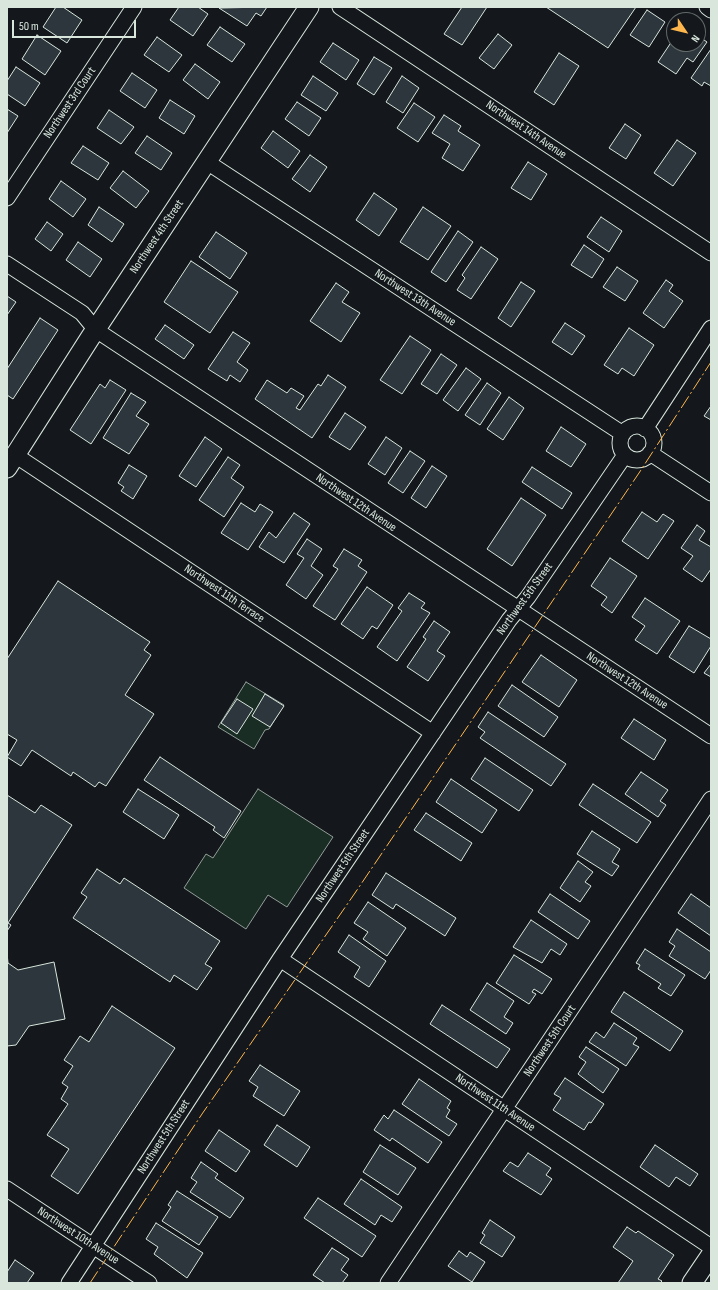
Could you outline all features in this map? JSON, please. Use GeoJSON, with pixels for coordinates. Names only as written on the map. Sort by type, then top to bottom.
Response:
{"type":"FeatureCollection","features":[{"type":"Feature","properties":{"kind":"street","name":"Northwest 3rd Court"},"geometry":{"type":"LineString","coordinates":[[7,198],[134,7]]}},
{"type":"Feature","properties":{"kind":"street","name":"Northwest 4th Street"},"geometry":{"type":"LineString","coordinates":[[11,461],[309,7]]}},
{"type":"Feature","properties":{"kind":"street","name":"Northwest 14th Avenue"},"geometry":{"type":"LineString","coordinates":[[340,7],[711,253]]}},
{"type":"Feature","properties":{"kind":"street"},"geometry":{"type":"LineString","coordinates":[[706,7],[711,10]]}},
{"type":"Feature","properties":{"kind":"street","name":"Northwest 13th Avenue"},"geometry":{"type":"LineString","coordinates":[[207,162],[623,434]]}},
{"type":"Feature","properties":{"kind":"street","name":"Northwest 12th Avenue"},"geometry":{"type":"LineString","coordinates":[[7,264],[82,313],[96,330],[711,736]]}},
{"type":"Feature","properties":{"kind":"street"},"geometry":{"type":"LineString","coordinates":[[645,428],[711,328]]}},
{"type":"Feature","properties":{"kind":"street"},"geometry":{"type":"LineString","coordinates":[[640,426],[645,428],[652,437],[653,448],[650,453],[641,460],[635,460],[625,455],[620,447],[623,434],[630,427],[640,426]]}},
{"type":"Feature","properties":{"kind":"street"},"geometry":{"type":"LineString","coordinates":[[650,453],[711,493]]}},
{"type":"Feature","properties":{"kind":"street","name":"Northwest 5th Street"},"geometry":{"type":"LineString","coordinates":[[69,1283],[280,959],[517,609],[528,597],[625,455]]}},
{"type":"Feature","properties":{"kind":"street","name":"Northwest 11th Terrace"},"geometry":{"type":"LineString","coordinates":[[11,461],[433,734]]}},
{"type":"Feature","properties":{"kind":"street","name":"Northwest 5th Court"},"geometry":{"type":"LineString","coordinates":[[388,1283],[711,799]]}},
{"type":"Feature","properties":{"kind":"street","name":"Northwest 11th Avenue"},"geometry":{"type":"LineString","coordinates":[[280,959],[711,1247]]}},
{"type":"Feature","properties":{"kind":"street","name":"Northwest 10th Avenue"},"geometry":{"type":"LineString","coordinates":[[7,1189],[149,1283]]}},
{"type":"Feature","properties":{"kind":"street"},"geometry":{"type":"LineString","coordinates":[[692,1283],[711,1255]]}},
{"type":"Feature","properties":{"kind":"green space"},"geometry":{"type":"Polygon","coordinates":[[[246,682],[284,705],[269,729],[265,730],[254,749],[218,727],[246,682]]]}},
{"type":"Feature","properties":{"kind":"green space"},"geometry":{"type":"Polygon","coordinates":[[[258,789],[333,837],[287,907],[268,895],[246,929],[184,888],[206,854],[213,858],[258,789]]]}},
{"type":"Feature","properties":{"kind":"building"},"geometry":{"type":"Polygon","coordinates":[[[56,7],[63,7],[82,20],[67,43],[43,27],[56,7]]]}},
{"type":"Feature","properties":{"kind":"building"},"geometry":{"type":"Polygon","coordinates":[[[179,7],[198,7],[208,14],[193,36],[170,20],[179,7]]]}},
{"type":"Feature","properties":{"kind":"building"},"geometry":{"type":"Polygon","coordinates":[[[267,7],[261,16],[256,13],[247,26],[219,8],[267,7]]]}},
{"type":"Feature","properties":{"kind":"building"},"geometry":{"type":"Polygon","coordinates":[[[462,7],[487,7],[462,45],[444,34],[462,7]]]}},
{"type":"Feature","properties":{"kind":"building"},"geometry":{"type":"Polygon","coordinates":[[[546,7],[636,7],[608,48],[546,7]]]}},
{"type":"Feature","properties":{"kind":"building"},"geometry":{"type":"Polygon","coordinates":[[[647,10],[665,22],[649,47],[630,35],[647,10]]]}},
{"type":"Feature","properties":{"kind":"building"},"geometry":{"type":"Polygon","coordinates":[[[220,27],[245,44],[232,62],[207,45],[220,27]]]}},
{"type":"Feature","properties":{"kind":"building"},"geometry":{"type":"Polygon","coordinates":[[[498,34],[512,45],[494,69],[479,58],[498,34]]]}},
{"type":"Feature","properties":{"kind":"building"},"geometry":{"type":"Polygon","coordinates":[[[37,35],[61,51],[45,75],[22,59],[37,35]]]}},
{"type":"Feature","properties":{"kind":"building"},"geometry":{"type":"Polygon","coordinates":[[[157,37],[182,55],[169,72],[144,55],[157,37]]]}},
{"type":"Feature","properties":{"kind":"building"},"geometry":{"type":"Polygon","coordinates":[[[333,43],[359,60],[346,80],[320,62],[333,43]]]}},
{"type":"Feature","properties":{"kind":"building"},"geometry":{"type":"Polygon","coordinates":[[[711,49],[711,86],[704,82],[702,86],[691,78],[711,49]]]}},
{"type":"Feature","properties":{"kind":"building"},"geometry":{"type":"Polygon","coordinates":[[[666,50],[666,52],[700,52],[693,62],[687,58],[676,74],[658,62],[666,50]]]}},
{"type":"Feature","properties":{"kind":"building"},"geometry":{"type":"Polygon","coordinates":[[[559,53],[579,66],[554,105],[534,92],[559,53]]]}},
{"type":"Feature","properties":{"kind":"building"},"geometry":{"type":"Polygon","coordinates":[[[374,57],[392,68],[374,95],[357,84],[374,57]]]}},
{"type":"Feature","properties":{"kind":"building"},"geometry":{"type":"Polygon","coordinates":[[[195,64],[220,82],[208,99],[183,80],[195,64]]]}},
{"type":"Feature","properties":{"kind":"building"},"geometry":{"type":"Polygon","coordinates":[[[16,67],[40,83],[25,106],[7,94],[7,81],[16,67]]]}},
{"type":"Feature","properties":{"kind":"building"},"geometry":{"type":"Polygon","coordinates":[[[132,73],[157,90],[145,108],[120,91],[132,73]]]}},
{"type":"Feature","properties":{"kind":"building"},"geometry":{"type":"Polygon","coordinates":[[[313,76],[338,93],[326,111],[301,95],[313,76]]]}},
{"type":"Feature","properties":{"kind":"building"},"geometry":{"type":"Polygon","coordinates":[[[402,76],[419,88],[403,113],[386,102],[402,76]]]}},
{"type":"Feature","properties":{"kind":"building"},"geometry":{"type":"Polygon","coordinates":[[[170,100],[195,116],[184,134],[159,118],[170,100]]]}},
{"type":"Feature","properties":{"kind":"building"},"geometry":{"type":"Polygon","coordinates":[[[297,102],[321,118],[309,136],[285,119],[297,102]]]}},
{"type":"Feature","properties":{"kind":"building"},"geometry":{"type":"Polygon","coordinates":[[[414,103],[435,117],[418,142],[397,128],[414,103]]]}},
{"type":"Feature","properties":{"kind":"building"},"geometry":{"type":"Polygon","coordinates":[[[7,109],[18,116],[7,133],[7,109]]]}},
{"type":"Feature","properties":{"kind":"building"},"geometry":{"type":"Polygon","coordinates":[[[109,110],[134,127],[121,144],[97,128],[109,110]]]}},
{"type":"Feature","properties":{"kind":"building"},"geometry":{"type":"Polygon","coordinates":[[[444,115],[461,126],[458,131],[480,145],[463,171],[442,158],[450,144],[432,133],[444,115]]]}},
{"type":"Feature","properties":{"kind":"building"},"geometry":{"type":"Polygon","coordinates":[[[625,124],[641,135],[626,159],[609,148],[625,124]]]}},
{"type":"Feature","properties":{"kind":"building"},"geometry":{"type":"Polygon","coordinates":[[[273,131],[300,151],[288,168],[261,148],[273,131]]]}},
{"type":"Feature","properties":{"kind":"building"},"geometry":{"type":"Polygon","coordinates":[[[147,136],[172,153],[161,170],[135,153],[147,136]]]}},
{"type":"Feature","properties":{"kind":"building"},"geometry":{"type":"Polygon","coordinates":[[[677,140],[696,153],[673,186],[654,173],[677,140]]]}},
{"type":"Feature","properties":{"kind":"building"},"geometry":{"type":"Polygon","coordinates":[[[83,146],[109,163],[98,180],[71,163],[83,146]]]}},
{"type":"Feature","properties":{"kind":"building"},"geometry":{"type":"Polygon","coordinates":[[[310,155],[327,167],[310,192],[292,179],[310,155]]]}},
{"type":"Feature","properties":{"kind":"building"},"geometry":{"type":"Polygon","coordinates":[[[528,162],[547,174],[531,200],[511,188],[528,162]]]}},
{"type":"Feature","properties":{"kind":"building"},"geometry":{"type":"Polygon","coordinates":[[[123,171],[149,191],[136,208],[110,188],[123,171]]]}},
{"type":"Feature","properties":{"kind":"building"},"geometry":{"type":"Polygon","coordinates":[[[61,181],[86,199],[73,217],[49,199],[61,181]]]}},
{"type":"Feature","properties":{"kind":"building"},"geometry":{"type":"Polygon","coordinates":[[[374,193],[397,209],[379,236],[356,220],[374,193]]]}},
{"type":"Feature","properties":{"kind":"building"},"geometry":{"type":"Polygon","coordinates":[[[99,207],[124,224],[112,242],[88,225],[99,207]]]}},
{"type":"Feature","properties":{"kind":"building"},"geometry":{"type":"Polygon","coordinates":[[[423,207],[451,226],[428,260],[400,242],[423,207]]]}},
{"type":"Feature","properties":{"kind":"building"},"geometry":{"type":"Polygon","coordinates":[[[601,217],[622,231],[609,252],[587,237],[601,217]]]}},
{"type":"Feature","properties":{"kind":"building"},"geometry":{"type":"Polygon","coordinates":[[[47,222],[63,234],[51,251],[35,239],[47,222]]]}},
{"type":"Feature","properties":{"kind":"building"},"geometry":{"type":"Polygon","coordinates":[[[458,231],[473,242],[446,282],[431,272],[458,231]]]}},
{"type":"Feature","properties":{"kind":"building"},"geometry":{"type":"Polygon","coordinates":[[[216,232],[247,253],[230,279],[199,257],[216,232]]]}},
{"type":"Feature","properties":{"kind":"building"},"geometry":{"type":"Polygon","coordinates":[[[78,242],[102,259],[90,277],[66,260],[78,242]]]}},
{"type":"Feature","properties":{"kind":"building"},"geometry":{"type":"Polygon","coordinates":[[[584,245],[604,259],[592,278],[571,265],[584,245]]]}},
{"type":"Feature","properties":{"kind":"building"},"geometry":{"type":"Polygon","coordinates":[[[481,247],[498,259],[471,299],[457,290],[465,278],[462,275],[481,247]]]}},
{"type":"Feature","properties":{"kind":"building"},"geometry":{"type":"Polygon","coordinates":[[[191,261],[238,292],[210,333],[164,302],[191,261]]]}},
{"type":"Feature","properties":{"kind":"building"},"geometry":{"type":"Polygon","coordinates":[[[617,267],[638,281],[625,301],[603,287],[617,267]]]}},
{"type":"Feature","properties":{"kind":"building"},"geometry":{"type":"Polygon","coordinates":[[[666,280],[673,285],[669,291],[683,301],[664,328],[643,313],[666,280]]]}},
{"type":"Feature","properties":{"kind":"building"},"geometry":{"type":"Polygon","coordinates":[[[521,282],[535,291],[511,327],[498,318],[521,282]]]}},
{"type":"Feature","properties":{"kind":"building"},"geometry":{"type":"Polygon","coordinates":[[[336,283],[349,292],[342,302],[360,313],[341,342],[310,321],[336,283]]]}},
{"type":"Feature","properties":{"kind":"building"},"geometry":{"type":"Polygon","coordinates":[[[7,296],[16,302],[7,315],[7,296]]]}},
{"type":"Feature","properties":{"kind":"building"},"geometry":{"type":"Polygon","coordinates":[[[40,318],[58,330],[13,399],[7,395],[7,369],[40,318]]]}},
{"type":"Feature","properties":{"kind":"building"},"geometry":{"type":"Polygon","coordinates":[[[565,323],[585,336],[572,355],[552,342],[565,323]]]}},
{"type":"Feature","properties":{"kind":"building"},"geometry":{"type":"Polygon","coordinates":[[[165,325],[194,345],[184,359],[155,339],[165,325]]]}},
{"type":"Feature","properties":{"kind":"building"},"geometry":{"type":"Polygon","coordinates":[[[629,328],[654,345],[634,376],[622,368],[618,374],[604,365],[629,328]]]}},
{"type":"Feature","properties":{"kind":"building"},"geometry":{"type":"Polygon","coordinates":[[[233,332],[250,343],[237,362],[248,370],[240,382],[230,375],[227,381],[208,369],[233,332]]]}},
{"type":"Feature","properties":{"kind":"building"},"geometry":{"type":"Polygon","coordinates":[[[410,336],[431,350],[402,394],[380,380],[410,336]]]}},
{"type":"Feature","properties":{"kind":"building"},"geometry":{"type":"Polygon","coordinates":[[[441,354],[457,365],[437,394],[421,384],[441,354]]]}},
{"type":"Feature","properties":{"kind":"building"},"geometry":{"type":"Polygon","coordinates":[[[466,368],[481,379],[458,411],[443,400],[466,368]]]}},
{"type":"Feature","properties":{"kind":"building"},"geometry":{"type":"Polygon","coordinates":[[[328,375],[346,387],[312,438],[255,399],[267,380],[287,393],[291,388],[304,396],[296,408],[300,410],[318,384],[321,386],[328,375]]]}},
{"type":"Feature","properties":{"kind":"building"},"geometry":{"type":"Polygon","coordinates":[[[110,380],[126,390],[91,444],[70,430],[100,384],[105,388],[110,380]]]}},
{"type":"Feature","properties":{"kind":"building"},"geometry":{"type":"Polygon","coordinates":[[[487,383],[501,393],[480,425],[465,415],[487,383]]]}},
{"type":"Feature","properties":{"kind":"building"},"geometry":{"type":"Polygon","coordinates":[[[131,393],[146,402],[136,416],[149,424],[129,454],[103,438],[131,393]]]}},
{"type":"Feature","properties":{"kind":"building"},"geometry":{"type":"Polygon","coordinates":[[[509,397],[524,408],[503,440],[487,429],[509,397]]]}},
{"type":"Feature","properties":{"kind":"building"},"geometry":{"type":"Polygon","coordinates":[[[711,406],[711,420],[704,416],[711,406]]]}},
{"type":"Feature","properties":{"kind":"building"},"geometry":{"type":"Polygon","coordinates":[[[345,413],[366,427],[350,450],[329,437],[345,413]]]}},
{"type":"Feature","properties":{"kind":"building"},"geometry":{"type":"Polygon","coordinates":[[[561,427],[586,444],[571,467],[546,451],[561,427]]]}},
{"type":"Feature","properties":{"kind":"building"},"geometry":{"type":"Polygon","coordinates":[[[205,437],[222,449],[196,487],[179,476],[205,437]]]}},
{"type":"Feature","properties":{"kind":"building"},"geometry":{"type":"Polygon","coordinates":[[[386,437],[402,448],[385,475],[368,464],[386,437]]]}},
{"type":"Feature","properties":{"kind":"building"},"geometry":{"type":"Polygon","coordinates":[[[410,451],[425,461],[403,493],[388,483],[410,451]]]}},
{"type":"Feature","properties":{"kind":"building"},"geometry":{"type":"Polygon","coordinates":[[[228,457],[240,465],[231,478],[244,487],[224,517],[199,500],[228,457]]]}},
{"type":"Feature","properties":{"kind":"building"},"geometry":{"type":"Polygon","coordinates":[[[129,465],[147,476],[133,499],[121,491],[124,487],[118,483],[129,465]]]}},
{"type":"Feature","properties":{"kind":"building"},"geometry":{"type":"Polygon","coordinates":[[[432,466],[447,476],[426,508],[411,498],[432,466]]]}},
{"type":"Feature","properties":{"kind":"building"},"geometry":{"type":"Polygon","coordinates":[[[532,467],[572,493],[562,509],[522,482],[532,467]]]}},
{"type":"Feature","properties":{"kind":"building"},"geometry":{"type":"Polygon","coordinates":[[[521,498],[546,515],[512,566],[487,549],[521,498]]]}},
{"type":"Feature","properties":{"kind":"building"},"geometry":{"type":"Polygon","coordinates":[[[241,503],[255,512],[260,504],[273,512],[248,550],[221,533],[241,503]]]}},
{"type":"Feature","properties":{"kind":"building"},"geometry":{"type":"Polygon","coordinates":[[[642,512],[657,522],[663,514],[674,521],[648,559],[622,541],[642,512]]]}},
{"type":"Feature","properties":{"kind":"building"},"geometry":{"type":"Polygon","coordinates":[[[294,513],[310,524],[284,563],[259,547],[269,532],[276,538],[294,513]]]}},
{"type":"Feature","properties":{"kind":"building"},"geometry":{"type":"Polygon","coordinates":[[[697,525],[705,531],[699,540],[711,547],[711,569],[702,582],[683,569],[693,556],[681,548],[697,525]]]}},
{"type":"Feature","properties":{"kind":"building"},"geometry":{"type":"Polygon","coordinates":[[[307,539],[322,549],[311,566],[323,575],[306,599],[286,585],[304,558],[297,554],[307,539]]]}},
{"type":"Feature","properties":{"kind":"building"},"geometry":{"type":"Polygon","coordinates":[[[344,549],[362,560],[358,566],[367,572],[335,620],[313,606],[338,569],[333,566],[344,549]]]}},
{"type":"Feature","properties":{"kind":"building"},"geometry":{"type":"Polygon","coordinates":[[[610,558],[637,576],[612,613],[601,605],[607,597],[591,586],[610,558]]]}},
{"type":"Feature","properties":{"kind":"building"},"geometry":{"type":"Polygon","coordinates":[[[58,581],[150,642],[144,650],[151,655],[125,695],[154,714],[106,786],[99,782],[95,787],[73,772],[71,776],[32,750],[21,766],[7,757],[17,740],[7,734],[7,659],[58,581]]]}},
{"type":"Feature","properties":{"kind":"building"},"geometry":{"type":"Polygon","coordinates":[[[367,587],[393,605],[377,629],[372,626],[363,639],[341,624],[367,587]]]}},
{"type":"Feature","properties":{"kind":"building"},"geometry":{"type":"Polygon","coordinates":[[[409,593],[425,603],[421,608],[430,613],[397,661],[377,647],[402,611],[398,608],[409,593]]]}},
{"type":"Feature","properties":{"kind":"building"},"geometry":{"type":"Polygon","coordinates":[[[645,598],[680,621],[657,654],[635,640],[645,626],[632,617],[645,598]]]}},
{"type":"Feature","properties":{"kind":"building"},"geometry":{"type":"Polygon","coordinates":[[[434,621],[450,632],[437,651],[445,656],[428,681],[407,667],[426,639],[423,637],[434,621]]]}},
{"type":"Feature","properties":{"kind":"building"},"geometry":{"type":"Polygon","coordinates":[[[689,626],[711,639],[711,646],[694,673],[669,657],[689,626]]]}},
{"type":"Feature","properties":{"kind":"building"},"geometry":{"type":"Polygon","coordinates":[[[541,655],[577,680],[559,707],[522,682],[541,655]]]}},
{"type":"Feature","properties":{"kind":"building"},"geometry":{"type":"Polygon","coordinates":[[[711,664],[711,677],[704,673],[711,664]]]}},
{"type":"Feature","properties":{"kind":"building"},"geometry":{"type":"Polygon","coordinates":[[[512,685],[558,717],[544,737],[498,706],[512,685]]]}},
{"type":"Feature","properties":{"kind":"building"},"geometry":{"type":"Polygon","coordinates":[[[265,694],[284,706],[270,727],[252,716],[265,694]]]}},
{"type":"Feature","properties":{"kind":"building"},"geometry":{"type":"Polygon","coordinates":[[[237,699],[253,709],[237,734],[221,723],[237,699]]]}},
{"type":"Feature","properties":{"kind":"building"},"geometry":{"type":"Polygon","coordinates":[[[488,712],[566,764],[551,786],[480,738],[485,732],[478,727],[488,712]]]}},
{"type":"Feature","properties":{"kind":"building"},"geometry":{"type":"Polygon","coordinates":[[[634,719],[666,740],[654,760],[621,738],[634,719]]]}},
{"type":"Feature","properties":{"kind":"building"},"geometry":{"type":"Polygon","coordinates":[[[160,757],[241,811],[224,838],[213,830],[215,827],[144,780],[160,757]]]}},
{"type":"Feature","properties":{"kind":"building"},"geometry":{"type":"Polygon","coordinates":[[[485,758],[533,790],[519,811],[471,779],[485,758]]]}},
{"type":"Feature","properties":{"kind":"building"},"geometry":{"type":"Polygon","coordinates":[[[641,772],[668,790],[660,801],[666,805],[658,817],[625,794],[641,772]]]}},
{"type":"Feature","properties":{"kind":"building"},"geometry":{"type":"Polygon","coordinates":[[[451,779],[497,810],[482,833],[436,802],[451,779]]]}},
{"type":"Feature","properties":{"kind":"building"},"geometry":{"type":"Polygon","coordinates":[[[593,784],[651,822],[637,843],[579,805],[593,784]]]}},
{"type":"Feature","properties":{"kind":"building"},"geometry":{"type":"Polygon","coordinates":[[[138,789],[179,815],[164,839],[123,812],[138,789]]]}},
{"type":"Feature","properties":{"kind":"building"},"geometry":{"type":"Polygon","coordinates":[[[7,795],[35,813],[41,805],[72,825],[8,923],[11,925],[7,931],[7,795]]]}},
{"type":"Feature","properties":{"kind":"building"},"geometry":{"type":"Polygon","coordinates":[[[426,813],[472,843],[461,861],[414,830],[426,813]]]}},
{"type":"Feature","properties":{"kind":"building"},"geometry":{"type":"Polygon","coordinates":[[[592,831],[620,849],[612,862],[619,866],[612,876],[577,854],[592,831]]]}},
{"type":"Feature","properties":{"kind":"building"},"geometry":{"type":"Polygon","coordinates":[[[578,861],[593,872],[585,882],[591,886],[580,902],[560,888],[578,861]]]}},
{"type":"Feature","properties":{"kind":"building"},"geometry":{"type":"Polygon","coordinates":[[[97,869],[120,884],[124,878],[220,941],[205,964],[212,968],[197,990],[174,975],[170,982],[73,918],[87,897],[81,893],[97,869]]]}},
{"type":"Feature","properties":{"kind":"building"},"geometry":{"type":"Polygon","coordinates":[[[386,873],[456,918],[445,936],[396,904],[393,909],[372,895],[386,873]]]}},
{"type":"Feature","properties":{"kind":"building"},"geometry":{"type":"Polygon","coordinates":[[[550,894],[590,921],[578,939],[538,912],[550,894]]]}},
{"type":"Feature","properties":{"kind":"building"},"geometry":{"type":"Polygon","coordinates":[[[691,894],[711,908],[711,936],[678,913],[691,894]]]}},
{"type":"Feature","properties":{"kind":"building"},"geometry":{"type":"Polygon","coordinates":[[[368,902],[406,928],[387,956],[363,939],[368,932],[354,923],[368,902]]]}},
{"type":"Feature","properties":{"kind":"building"},"geometry":{"type":"Polygon","coordinates":[[[531,920],[567,944],[560,955],[551,949],[542,963],[513,947],[531,920]]]}},
{"type":"Feature","properties":{"kind":"building"},"geometry":{"type":"Polygon","coordinates":[[[677,929],[711,952],[711,970],[705,979],[669,956],[675,946],[669,942],[677,929]]]}},
{"type":"Feature","properties":{"kind":"building"},"geometry":{"type":"Polygon","coordinates":[[[349,935],[386,961],[369,987],[354,977],[360,967],[338,952],[349,935]]]}},
{"type":"Feature","properties":{"kind":"building"},"geometry":{"type":"Polygon","coordinates":[[[645,949],[685,975],[671,996],[658,988],[661,984],[638,969],[640,965],[636,963],[645,949]]]}},
{"type":"Feature","properties":{"kind":"building"},"geometry":{"type":"Polygon","coordinates":[[[7,953],[8,963],[18,970],[54,962],[65,1019],[29,1026],[16,1045],[7,1046],[7,953]]]}},
{"type":"Feature","properties":{"kind":"building"},"geometry":{"type":"Polygon","coordinates":[[[514,955],[552,979],[542,994],[534,989],[532,992],[536,994],[529,1004],[496,983],[514,955]]]}},
{"type":"Feature","properties":{"kind":"building"},"geometry":{"type":"Polygon","coordinates":[[[487,983],[514,1001],[504,1017],[513,1023],[506,1034],[470,1010],[487,983]]]}},
{"type":"Feature","properties":{"kind":"building"},"geometry":{"type":"Polygon","coordinates":[[[624,992],[683,1031],[670,1051],[611,1012],[624,992]]]}},
{"type":"Feature","properties":{"kind":"building"},"geometry":{"type":"Polygon","coordinates":[[[442,1005],[510,1049],[497,1068],[430,1024],[442,1005]]]}},
{"type":"Feature","properties":{"kind":"building"},"geometry":{"type":"Polygon","coordinates":[[[112,1006],[175,1048],[78,1194],[51,1176],[69,1149],[47,1135],[68,1104],[61,1099],[68,1087],[62,1083],[73,1066],[64,1060],[80,1036],[89,1042],[112,1006]]]}},
{"type":"Feature","properties":{"kind":"building"},"geometry":{"type":"Polygon","coordinates":[[[614,1023],[637,1038],[633,1044],[639,1047],[626,1066],[589,1042],[596,1032],[604,1038],[614,1023]]]}},
{"type":"Feature","properties":{"kind":"building"},"geometry":{"type":"Polygon","coordinates":[[[586,1047],[619,1069],[603,1093],[578,1074],[586,1062],[579,1057],[586,1047]]]}},
{"type":"Feature","properties":{"kind":"building"},"geometry":{"type":"Polygon","coordinates":[[[260,1065],[300,1091],[284,1116],[253,1096],[258,1087],[249,1081],[260,1065]]]}},
{"type":"Feature","properties":{"kind":"building"},"geometry":{"type":"Polygon","coordinates":[[[565,1078],[604,1104],[591,1123],[589,1122],[584,1130],[553,1110],[561,1098],[554,1094],[565,1078]]]}},
{"type":"Feature","properties":{"kind":"building"},"geometry":{"type":"Polygon","coordinates":[[[419,1079],[451,1101],[447,1108],[450,1110],[446,1117],[457,1124],[449,1136],[402,1104],[419,1079]]]}},
{"type":"Feature","properties":{"kind":"building"},"geometry":{"type":"Polygon","coordinates":[[[394,1110],[442,1142],[428,1163],[392,1138],[390,1141],[374,1130],[384,1115],[388,1119],[394,1110]]]}},
{"type":"Feature","properties":{"kind":"building"},"geometry":{"type":"Polygon","coordinates":[[[277,1125],[310,1147],[297,1167],[264,1145],[277,1125]]]}},
{"type":"Feature","properties":{"kind":"building"},"geometry":{"type":"Polygon","coordinates":[[[219,1130],[250,1151],[236,1172],[205,1151],[219,1130]]]}},
{"type":"Feature","properties":{"kind":"building"},"geometry":{"type":"Polygon","coordinates":[[[380,1145],[416,1168],[398,1195],[363,1172],[380,1145]]]}},
{"type":"Feature","properties":{"kind":"building"},"geometry":{"type":"Polygon","coordinates":[[[655,1145],[698,1174],[690,1186],[676,1177],[669,1187],[640,1167],[655,1145]]]}},
{"type":"Feature","properties":{"kind":"building"},"geometry":{"type":"Polygon","coordinates":[[[528,1153],[551,1168],[546,1175],[552,1179],[541,1195],[503,1171],[510,1162],[518,1167],[528,1153]]]}},
{"type":"Feature","properties":{"kind":"building"},"geometry":{"type":"Polygon","coordinates":[[[201,1162],[218,1174],[215,1178],[244,1198],[230,1218],[190,1192],[197,1182],[191,1178],[201,1162]]]}},
{"type":"Feature","properties":{"kind":"building"},"geometry":{"type":"Polygon","coordinates":[[[361,1179],[402,1207],[392,1222],[381,1215],[375,1225],[344,1204],[361,1179]]]}},
{"type":"Feature","properties":{"kind":"building"},"geometry":{"type":"Polygon","coordinates":[[[177,1191],[218,1217],[199,1245],[162,1221],[171,1207],[168,1205],[177,1191]]]}},
{"type":"Feature","properties":{"kind":"building"},"geometry":{"type":"Polygon","coordinates":[[[318,1198],[376,1236],[362,1257],[304,1218],[318,1198]]]}},
{"type":"Feature","properties":{"kind":"building"},"geometry":{"type":"Polygon","coordinates":[[[490,1220],[515,1237],[502,1257],[480,1243],[485,1235],[482,1233],[490,1220]]]}},
{"type":"Feature","properties":{"kind":"building"},"geometry":{"type":"Polygon","coordinates":[[[156,1223],[203,1253],[187,1278],[154,1254],[158,1247],[146,1239],[156,1223]]]}},
{"type":"Feature","properties":{"kind":"building"},"geometry":{"type":"Polygon","coordinates":[[[627,1227],[636,1233],[638,1231],[674,1255],[658,1279],[662,1281],[660,1283],[618,1283],[633,1261],[613,1247],[627,1227]]]}},
{"type":"Feature","properties":{"kind":"building"},"geometry":{"type":"Polygon","coordinates":[[[332,1248],[349,1259],[341,1270],[348,1275],[342,1283],[325,1283],[313,1275],[332,1248]]]}},
{"type":"Feature","properties":{"kind":"building"},"geometry":{"type":"Polygon","coordinates":[[[459,1251],[467,1257],[470,1252],[485,1262],[472,1282],[448,1266],[459,1251]]]}},
{"type":"Feature","properties":{"kind":"building"},"geometry":{"type":"Polygon","coordinates":[[[15,1260],[34,1273],[27,1283],[7,1283],[7,1272],[15,1260]]]}},
{"type":"Feature","properties":{"kind":"power"},"geometry":{"type":"LineString","coordinates":[[90,1283],[202,1114],[355,893],[639,473],[711,362]]}}]}
